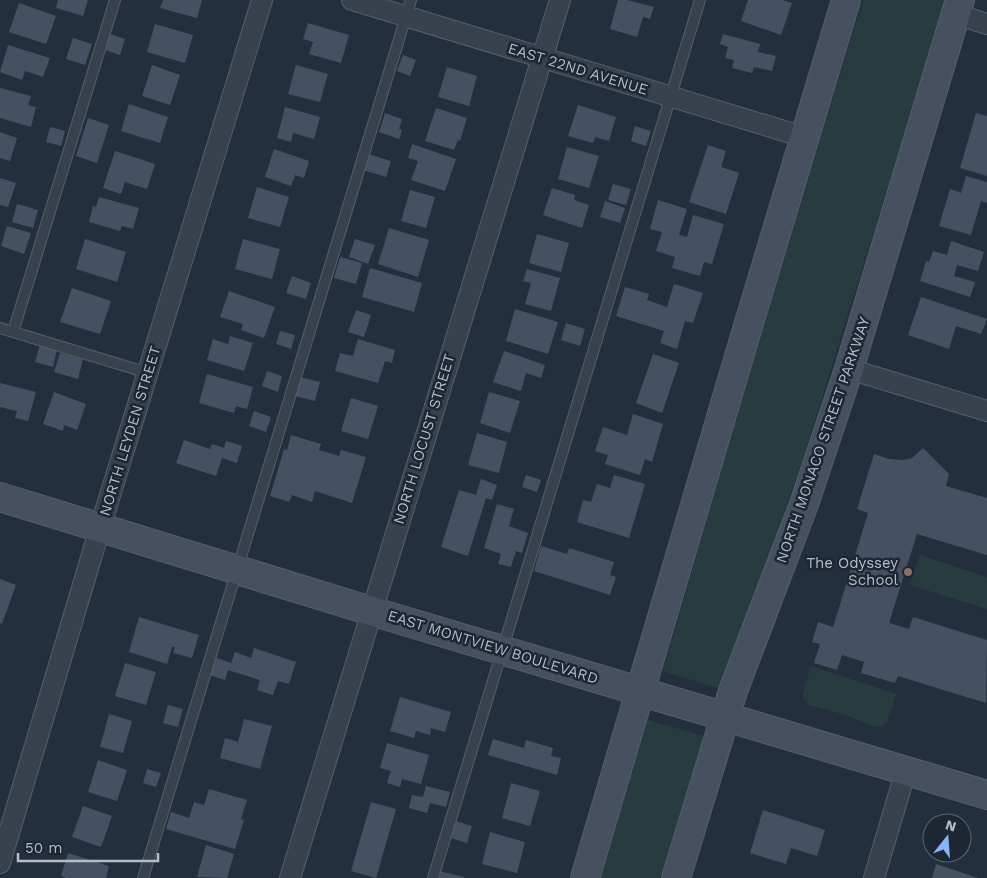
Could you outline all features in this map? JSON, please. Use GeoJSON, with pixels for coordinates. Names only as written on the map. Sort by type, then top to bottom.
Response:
{"type":"FeatureCollection","features":[{"type":"Feature","properties":{"kind":"main road"},"geometry":{"type":"LineString","coordinates":[[586,878],[846,0]]}},
{"type":"Feature","properties":{"kind":"main road","name":"NORTH MONACO STREET PARKWAY"},"geometry":{"type":"LineString","coordinates":[[676,878],[733,691],[804,504],[849,369],[958,7]]}},
{"type":"Feature","properties":{"kind":"main road","name":"EAST MONTVIEW BOULEVARD"},"geometry":{"type":"LineString","coordinates":[[0,497],[371,611],[641,692],[726,715],[987,795]]}},
{"type":"Feature","properties":{"kind":"street","name":"NORTH LEYDEN STREET"},"geometry":{"type":"LineString","coordinates":[[0,863],[100,528],[262,0]]}},
{"type":"Feature","properties":{"kind":"street","name":"EAST 22ND AVENUE"},"geometry":{"type":"LineString","coordinates":[[352,0],[408,8],[542,58],[804,137]]}},
{"type":"Feature","properties":{"kind":"street","name":"NORTH LOCUST STREET"},"geometry":{"type":"LineString","coordinates":[[290,878],[560,0]]}},
{"type":"Feature","properties":{"kind":"street"},"geometry":{"type":"LineString","coordinates":[[958,7],[987,24]]}},
{"type":"Feature","properties":{"kind":"street"},"geometry":{"type":"LineString","coordinates":[[849,369],[987,411]]}},
{"type":"Feature","properties":{"kind":"street"},"geometry":{"type":"LineString","coordinates":[[874,878],[906,770]]}},
{"type":"Feature","properties":{"kind":"lane"},"geometry":{"type":"LineString","coordinates":[[13,332],[115,0]]}},
{"type":"Feature","properties":{"kind":"lane"},"geometry":{"type":"LineString","coordinates":[[433,878],[700,0]]}},
{"type":"Feature","properties":{"kind":"lane"},"geometry":{"type":"LineString","coordinates":[[143,878],[408,8]]}},
{"type":"Feature","properties":{"kind":"lane"},"geometry":{"type":"LineString","coordinates":[[0,328],[148,372]]}},
{"type":"Feature","properties":{"kind":"green space"},"geometry":{"type":"Polygon","coordinates":[[[863,0],[946,0],[802,462],[720,689],[663,671],[745,388],[863,0]]]}},
{"type":"Feature","properties":{"kind":"green space"},"geometry":{"type":"Polygon","coordinates":[[[920,555],[987,577],[987,609],[910,585],[920,555]]]}},
{"type":"Feature","properties":{"kind":"green space"},"geometry":{"type":"Polygon","coordinates":[[[811,666],[896,694],[887,723],[881,727],[871,726],[849,716],[809,705],[803,698],[803,693],[811,666]]]}},
{"type":"Feature","properties":{"kind":"green space"},"geometry":{"type":"Polygon","coordinates":[[[648,720],[704,736],[660,878],[599,878],[648,720]]]}},
{"type":"Feature","properties":{"kind":"building"},"geometry":{"type":"Polygon","coordinates":[[[58,0],[88,0],[83,16],[56,8],[58,0]]]}},
{"type":"Feature","properties":{"kind":"building"},"geometry":{"type":"Polygon","coordinates":[[[163,0],[202,0],[197,18],[160,8],[163,0]]]}},
{"type":"Feature","properties":{"kind":"building"},"geometry":{"type":"Polygon","coordinates":[[[618,0],[627,0],[654,7],[650,19],[643,17],[637,37],[610,29],[618,0]]]}},
{"type":"Feature","properties":{"kind":"building"},"geometry":{"type":"Polygon","coordinates":[[[748,0],[782,0],[792,3],[781,35],[741,21],[748,0]]]}},
{"type":"Feature","properties":{"kind":"building"},"geometry":{"type":"Polygon","coordinates":[[[19,3],[56,16],[46,44],[9,32],[19,3]]]}},
{"type":"Feature","properties":{"kind":"building"},"geometry":{"type":"Polygon","coordinates":[[[308,23],[349,35],[341,63],[309,54],[313,42],[303,39],[308,23]]]}},
{"type":"Feature","properties":{"kind":"building"},"geometry":{"type":"Polygon","coordinates":[[[155,24],[193,35],[185,63],[147,52],[155,24]]]}},
{"type":"Feature","properties":{"kind":"building"},"geometry":{"type":"Polygon","coordinates":[[[110,34],[125,39],[120,55],[105,50],[110,34]]]}},
{"type":"Feature","properties":{"kind":"building"},"geometry":{"type":"Polygon","coordinates":[[[723,34],[760,44],[758,52],[776,56],[772,71],[754,67],[752,73],[732,68],[734,60],[725,58],[728,47],[720,44],[723,34]]]}},
{"type":"Feature","properties":{"kind":"building"},"geometry":{"type":"Polygon","coordinates":[[[73,38],[92,44],[85,65],[66,59],[73,38]]]}},
{"type":"Feature","properties":{"kind":"building"},"geometry":{"type":"Polygon","coordinates":[[[8,45],[50,58],[43,77],[25,71],[22,80],[0,72],[8,45]]]}},
{"type":"Feature","properties":{"kind":"building"},"geometry":{"type":"Polygon","coordinates":[[[403,55],[416,60],[410,76],[397,71],[403,55]]]}},
{"type":"Feature","properties":{"kind":"building"},"geometry":{"type":"Polygon","coordinates":[[[152,65],[180,75],[170,105],[142,96],[152,65]]]}},
{"type":"Feature","properties":{"kind":"building"},"geometry":{"type":"Polygon","coordinates":[[[296,65],[328,74],[320,102],[288,94],[296,65]]]}},
{"type":"Feature","properties":{"kind":"building"},"geometry":{"type":"Polygon","coordinates":[[[447,67],[477,76],[469,106],[438,97],[447,67]]]}},
{"type":"Feature","properties":{"kind":"building"},"geometry":{"type":"Polygon","coordinates":[[[0,88],[31,96],[28,105],[36,107],[31,127],[0,118],[0,88]]]}},
{"type":"Feature","properties":{"kind":"building"},"geometry":{"type":"Polygon","coordinates":[[[129,104],[168,117],[160,143],[121,131],[129,104]]]}},
{"type":"Feature","properties":{"kind":"building"},"geometry":{"type":"Polygon","coordinates":[[[578,105],[616,117],[609,141],[595,137],[593,143],[568,136],[578,105]]]}},
{"type":"Feature","properties":{"kind":"building"},"geometry":{"type":"Polygon","coordinates":[[[285,107],[320,117],[314,139],[293,133],[291,142],[277,138],[285,107]]]}},
{"type":"Feature","properties":{"kind":"building"},"geometry":{"type":"Polygon","coordinates":[[[436,108],[467,118],[460,141],[458,140],[454,150],[425,141],[436,108]]]}},
{"type":"Feature","properties":{"kind":"building"},"geometry":{"type":"Polygon","coordinates":[[[385,113],[402,119],[399,129],[402,130],[399,139],[379,132],[385,113]]]}},
{"type":"Feature","properties":{"kind":"building"},"geometry":{"type":"Polygon","coordinates":[[[976,113],[987,116],[987,176],[960,168],[976,113]]]}},
{"type":"Feature","properties":{"kind":"building"},"geometry":{"type":"Polygon","coordinates":[[[88,118],[109,125],[97,163],[76,156],[88,118]]]}},
{"type":"Feature","properties":{"kind":"building"},"geometry":{"type":"Polygon","coordinates":[[[635,126],[651,131],[646,146],[631,141],[635,126]]]}},
{"type":"Feature","properties":{"kind":"building"},"geometry":{"type":"Polygon","coordinates":[[[50,127],[65,131],[61,146],[46,142],[50,127]]]}},
{"type":"Feature","properties":{"kind":"building"},"geometry":{"type":"Polygon","coordinates":[[[0,132],[17,138],[10,161],[0,158],[0,132]]]}},
{"type":"Feature","properties":{"kind":"building"},"geometry":{"type":"Polygon","coordinates":[[[412,144],[456,159],[445,191],[411,180],[418,161],[408,158],[412,144]]]}},
{"type":"Feature","properties":{"kind":"building"},"geometry":{"type":"Polygon","coordinates":[[[708,145],[726,151],[721,167],[739,173],[726,214],[689,202],[708,145]]]}},
{"type":"Feature","properties":{"kind":"building"},"geometry":{"type":"Polygon","coordinates":[[[567,147],[599,156],[589,188],[558,179],[567,147]]]}},
{"type":"Feature","properties":{"kind":"building"},"geometry":{"type":"Polygon","coordinates":[[[274,149],[309,161],[304,178],[295,175],[291,186],[265,177],[274,149]]]}},
{"type":"Feature","properties":{"kind":"building"},"geometry":{"type":"Polygon","coordinates":[[[115,151],[155,164],[147,189],[125,182],[121,194],[103,188],[115,151]]]}},
{"type":"Feature","properties":{"kind":"building"},"geometry":{"type":"Polygon","coordinates":[[[368,154],[391,161],[386,177],[363,170],[368,154]]]}},
{"type":"Feature","properties":{"kind":"building"},"geometry":{"type":"Polygon","coordinates":[[[966,176],[987,182],[987,203],[981,201],[971,235],[939,226],[950,189],[961,193],[966,176]]]}},
{"type":"Feature","properties":{"kind":"building"},"geometry":{"type":"Polygon","coordinates":[[[0,178],[16,183],[8,207],[0,205],[0,178]]]}},
{"type":"Feature","properties":{"kind":"building"},"geometry":{"type":"Polygon","coordinates":[[[613,184],[631,189],[626,205],[608,200],[613,184]]]}},
{"type":"Feature","properties":{"kind":"building"},"geometry":{"type":"Polygon","coordinates":[[[257,187],[289,197],[280,227],[248,218],[257,187]]]}},
{"type":"Feature","properties":{"kind":"building"},"geometry":{"type":"Polygon","coordinates":[[[552,188],[575,195],[574,200],[589,205],[582,228],[543,215],[552,188]]]}},
{"type":"Feature","properties":{"kind":"building"},"geometry":{"type":"Polygon","coordinates":[[[410,190],[435,197],[426,228],[401,221],[410,190]]]}},
{"type":"Feature","properties":{"kind":"building"},"geometry":{"type":"Polygon","coordinates":[[[99,197],[139,208],[133,229],[122,226],[120,231],[89,222],[93,206],[96,207],[99,197]]]}},
{"type":"Feature","properties":{"kind":"building"},"geometry":{"type":"Polygon","coordinates":[[[658,200],[687,209],[679,235],[687,237],[693,215],[724,224],[712,264],[704,262],[700,276],[672,268],[675,257],[656,251],[662,232],[650,229],[658,200]]]}},
{"type":"Feature","properties":{"kind":"building"},"geometry":{"type":"Polygon","coordinates":[[[605,201],[625,208],[620,223],[600,217],[605,201]]]}},
{"type":"Feature","properties":{"kind":"building"},"geometry":{"type":"Polygon","coordinates":[[[17,204],[38,210],[33,228],[12,222],[17,204]]]}},
{"type":"Feature","properties":{"kind":"building"},"geometry":{"type":"Polygon","coordinates":[[[7,226],[31,233],[24,254],[1,246],[7,226]]]}},
{"type":"Feature","properties":{"kind":"building"},"geometry":{"type":"Polygon","coordinates":[[[389,228],[429,240],[418,277],[378,264],[389,228]]]}},
{"type":"Feature","properties":{"kind":"building"},"geometry":{"type":"Polygon","coordinates":[[[537,234],[569,243],[561,272],[529,263],[537,234]]]}},
{"type":"Feature","properties":{"kind":"building"},"geometry":{"type":"Polygon","coordinates":[[[85,239],[126,252],[117,282],[76,269],[85,239]]]}},
{"type":"Feature","properties":{"kind":"building"},"geometry":{"type":"Polygon","coordinates":[[[243,239],[280,249],[272,279],[235,269],[243,239]]]}},
{"type":"Feature","properties":{"kind":"building"},"geometry":{"type":"Polygon","coordinates":[[[355,239],[375,245],[368,264],[349,257],[355,239]]]}},
{"type":"Feature","properties":{"kind":"building"},"geometry":{"type":"Polygon","coordinates":[[[951,241],[984,252],[978,271],[957,265],[954,276],[975,282],[970,297],[920,281],[926,261],[929,262],[933,251],[947,255],[951,241]]]}},
{"type":"Feature","properties":{"kind":"building"},"geometry":{"type":"Polygon","coordinates":[[[340,257],[362,263],[356,284],[334,278],[340,257]]]}},
{"type":"Feature","properties":{"kind":"building"},"geometry":{"type":"Polygon","coordinates":[[[370,268],[422,283],[414,312],[362,297],[370,268]]]}},
{"type":"Feature","properties":{"kind":"building"},"geometry":{"type":"Polygon","coordinates":[[[527,269],[560,278],[551,311],[525,304],[531,283],[523,281],[527,269]]]}},
{"type":"Feature","properties":{"kind":"building"},"geometry":{"type":"Polygon","coordinates":[[[292,276],[311,283],[306,299],[286,293],[292,276]]]}},
{"type":"Feature","properties":{"kind":"building"},"geometry":{"type":"Polygon","coordinates":[[[674,284],[703,293],[693,323],[685,321],[677,349],[660,343],[664,331],[616,316],[625,287],[649,294],[647,300],[667,307],[674,284]]]}},
{"type":"Feature","properties":{"kind":"building"},"geometry":{"type":"Polygon","coordinates":[[[72,288],[111,301],[100,334],[60,322],[72,288]]]}},
{"type":"Feature","properties":{"kind":"building"},"geometry":{"type":"Polygon","coordinates":[[[229,291],[275,307],[264,338],[241,330],[243,324],[220,317],[229,291]]]}},
{"type":"Feature","properties":{"kind":"building"},"geometry":{"type":"Polygon","coordinates":[[[921,297],[987,319],[981,334],[956,326],[949,349],[908,335],[921,297]]]}},
{"type":"Feature","properties":{"kind":"building"},"geometry":{"type":"Polygon","coordinates":[[[515,309],[558,322],[548,354],[506,341],[515,309]]]}},
{"type":"Feature","properties":{"kind":"building"},"geometry":{"type":"Polygon","coordinates":[[[356,310],[371,315],[364,337],[348,332],[356,310]]]}},
{"type":"Feature","properties":{"kind":"building"},"geometry":{"type":"Polygon","coordinates":[[[566,323],[585,329],[580,346],[561,340],[566,323]]]}},
{"type":"Feature","properties":{"kind":"building"},"geometry":{"type":"Polygon","coordinates":[[[280,331],[295,335],[291,349],[276,344],[280,331]]]}},
{"type":"Feature","properties":{"kind":"building"},"geometry":{"type":"Polygon","coordinates":[[[230,336],[253,343],[244,371],[207,360],[213,339],[228,344],[230,336]]]}},
{"type":"Feature","properties":{"kind":"building"},"geometry":{"type":"Polygon","coordinates":[[[358,339],[395,350],[392,363],[385,361],[378,383],[335,371],[340,353],[353,356],[358,339]]]}},
{"type":"Feature","properties":{"kind":"building"},"geometry":{"type":"Polygon","coordinates":[[[40,344],[57,349],[53,367],[35,362],[40,344]]]}},
{"type":"Feature","properties":{"kind":"building"},"geometry":{"type":"Polygon","coordinates":[[[504,351],[545,365],[541,378],[526,373],[521,391],[493,382],[504,351]]]}},
{"type":"Feature","properties":{"kind":"building"},"geometry":{"type":"Polygon","coordinates":[[[60,353],[83,359],[78,379],[54,372],[60,353]]]}},
{"type":"Feature","properties":{"kind":"building"},"geometry":{"type":"Polygon","coordinates":[[[653,354],[679,363],[662,413],[636,403],[653,354]]]}},
{"type":"Feature","properties":{"kind":"building"},"geometry":{"type":"Polygon","coordinates":[[[267,371],[282,376],[278,392],[262,386],[267,371]]]}},
{"type":"Feature","properties":{"kind":"building"},"geometry":{"type":"Polygon","coordinates":[[[207,374],[253,387],[247,409],[236,406],[234,413],[199,403],[207,374]]]}},
{"type":"Feature","properties":{"kind":"building"},"geometry":{"type":"Polygon","coordinates":[[[300,377],[320,382],[315,401],[295,396],[300,377]]]}},
{"type":"Feature","properties":{"kind":"building"},"geometry":{"type":"Polygon","coordinates":[[[0,383],[36,392],[28,421],[15,418],[17,411],[0,407],[0,383]]]}},
{"type":"Feature","properties":{"kind":"building"},"geometry":{"type":"Polygon","coordinates":[[[54,392],[86,404],[77,430],[64,425],[63,431],[43,424],[54,392]]]}},
{"type":"Feature","properties":{"kind":"building"},"geometry":{"type":"Polygon","coordinates":[[[489,392],[520,401],[510,433],[480,423],[489,392]]]}},
{"type":"Feature","properties":{"kind":"building"},"geometry":{"type":"Polygon","coordinates":[[[351,398],[378,406],[368,439],[341,431],[351,398]]]}},
{"type":"Feature","properties":{"kind":"building"},"geometry":{"type":"Polygon","coordinates":[[[254,411],[271,417],[266,432],[249,426],[254,411]]]}},
{"type":"Feature","properties":{"kind":"building"},"geometry":{"type":"Polygon","coordinates":[[[633,414],[663,424],[652,462],[645,459],[640,475],[605,464],[608,455],[595,451],[603,427],[627,435],[633,414]]]}},
{"type":"Feature","properties":{"kind":"building"},"geometry":{"type":"Polygon","coordinates":[[[477,433],[507,442],[499,473],[468,465],[477,433]]]}},
{"type":"Feature","properties":{"kind":"building"},"geometry":{"type":"Polygon","coordinates":[[[291,435],[321,444],[319,450],[339,456],[341,450],[366,457],[352,503],[315,491],[312,502],[292,495],[289,502],[270,496],[284,449],[287,450],[291,435]]]}},
{"type":"Feature","properties":{"kind":"building"},"geometry":{"type":"Polygon","coordinates":[[[184,440],[210,449],[212,444],[224,448],[226,441],[242,446],[237,463],[222,458],[216,476],[176,463],[184,440]]]}},
{"type":"Feature","properties":{"kind":"building"},"geometry":{"type":"Polygon","coordinates":[[[923,448],[949,474],[946,486],[987,498],[987,555],[917,534],[889,623],[909,629],[913,617],[987,640],[986,703],[898,676],[895,683],[861,673],[864,662],[842,655],[837,670],[814,663],[820,644],[812,642],[818,622],[833,627],[868,513],[857,509],[874,454],[889,459],[903,460],[912,458],[923,448]]]}},
{"type":"Feature","properties":{"kind":"building"},"geometry":{"type":"Polygon","coordinates":[[[526,475],[541,480],[537,492],[522,487],[526,475]]]}},
{"type":"Feature","properties":{"kind":"building"},"geometry":{"type":"Polygon","coordinates":[[[614,475],[645,484],[629,538],[577,522],[583,500],[591,502],[597,484],[610,488],[614,475]]]}},
{"type":"Feature","properties":{"kind":"building"},"geometry":{"type":"Polygon","coordinates":[[[481,479],[497,485],[492,500],[486,498],[468,556],[441,547],[459,490],[476,495],[481,479]]]}},
{"type":"Feature","properties":{"kind":"building"},"geometry":{"type":"Polygon","coordinates":[[[497,504],[514,509],[509,526],[528,533],[522,553],[516,551],[511,567],[498,564],[501,554],[484,548],[497,504]]]}},
{"type":"Feature","properties":{"kind":"building"},"geometry":{"type":"Polygon","coordinates":[[[541,546],[567,554],[569,548],[614,562],[610,575],[616,577],[610,595],[534,571],[541,546]]]}},
{"type":"Feature","properties":{"kind":"building"},"geometry":{"type":"Polygon","coordinates":[[[0,579],[16,585],[2,624],[0,623],[0,579]]]}},
{"type":"Feature","properties":{"kind":"building"},"geometry":{"type":"Polygon","coordinates":[[[139,617],[199,635],[192,658],[173,653],[175,647],[172,647],[167,664],[129,652],[139,617]]]}},
{"type":"Feature","properties":{"kind":"building"},"geometry":{"type":"Polygon","coordinates":[[[254,648],[296,662],[289,684],[278,681],[273,695],[257,690],[260,680],[228,670],[225,680],[209,675],[214,657],[231,663],[235,652],[251,658],[254,648]]]}},
{"type":"Feature","properties":{"kind":"building"},"geometry":{"type":"Polygon","coordinates":[[[125,663],[156,672],[146,705],[115,696],[125,663]]]}},
{"type":"Feature","properties":{"kind":"building"},"geometry":{"type":"Polygon","coordinates":[[[400,697],[451,712],[445,732],[431,728],[430,735],[416,731],[414,738],[390,731],[400,697]]]}},
{"type":"Feature","properties":{"kind":"building"},"geometry":{"type":"Polygon","coordinates":[[[168,705],[183,709],[178,727],[163,723],[168,705]]]}},
{"type":"Feature","properties":{"kind":"building"},"geometry":{"type":"Polygon","coordinates":[[[109,714],[132,721],[123,753],[100,747],[109,714]]]}},
{"type":"Feature","properties":{"kind":"building"},"geometry":{"type":"Polygon","coordinates":[[[244,719],[272,726],[260,769],[220,758],[225,738],[238,742],[244,719]]]}},
{"type":"Feature","properties":{"kind":"building"},"geometry":{"type":"Polygon","coordinates":[[[493,739],[524,748],[526,740],[553,748],[551,756],[561,758],[557,775],[488,755],[493,739]]]}},
{"type":"Feature","properties":{"kind":"building"},"geometry":{"type":"Polygon","coordinates":[[[387,743],[429,755],[421,784],[402,779],[400,787],[387,783],[391,771],[380,768],[387,743]]]}},
{"type":"Feature","properties":{"kind":"building"},"geometry":{"type":"Polygon","coordinates":[[[98,760],[127,770],[117,801],[88,792],[98,760]]]}},
{"type":"Feature","properties":{"kind":"building"},"geometry":{"type":"Polygon","coordinates":[[[147,769],[161,773],[156,787],[143,783],[147,769]]]}},
{"type":"Feature","properties":{"kind":"building"},"geometry":{"type":"Polygon","coordinates":[[[511,783],[540,791],[530,826],[502,818],[511,783]]]}},
{"type":"Feature","properties":{"kind":"building"},"geometry":{"type":"Polygon","coordinates":[[[426,786],[450,792],[446,807],[430,803],[427,813],[409,808],[412,795],[423,797],[426,786]]]}},
{"type":"Feature","properties":{"kind":"building"},"geometry":{"type":"Polygon","coordinates":[[[209,789],[247,800],[241,819],[244,820],[235,849],[166,829],[171,812],[189,818],[194,802],[204,805],[209,789]]]}},
{"type":"Feature","properties":{"kind":"building"},"geometry":{"type":"Polygon","coordinates":[[[371,802],[396,809],[376,878],[351,871],[371,802]]]}},
{"type":"Feature","properties":{"kind":"building"},"geometry":{"type":"Polygon","coordinates":[[[83,806],[112,816],[101,847],[72,837],[83,806]]]}},
{"type":"Feature","properties":{"kind":"building"},"geometry":{"type":"Polygon","coordinates":[[[763,810],[825,830],[817,856],[791,848],[786,864],[750,853],[763,810]]]}},
{"type":"Feature","properties":{"kind":"building"},"geometry":{"type":"Polygon","coordinates":[[[456,821],[472,826],[467,843],[451,838],[456,821]]]}},
{"type":"Feature","properties":{"kind":"building"},"geometry":{"type":"Polygon","coordinates":[[[490,832],[525,842],[517,873],[482,864],[490,832]]]}},
{"type":"Feature","properties":{"kind":"building"},"geometry":{"type":"Polygon","coordinates":[[[206,845],[234,854],[227,878],[197,877],[206,845]]]}},
{"type":"Feature","properties":{"kind":"building"},"geometry":{"type":"Polygon","coordinates":[[[68,853],[109,866],[106,878],[66,878],[61,876],[68,853]]]}},
{"type":"Feature","properties":{"kind":"building"},"geometry":{"type":"Polygon","coordinates":[[[936,864],[978,878],[932,878],[936,864]]]}},
{"type":"Feature","properties":{"kind":"building"},"geometry":{"type":"Polygon","coordinates":[[[439,871],[464,877],[464,878],[437,878],[439,871]]]}},
{"type":"Feature","properties":{"kind":"place","name":"The Odyssey School"},"geometry":{"type":"Point","coordinates":[908,572]}}]}
